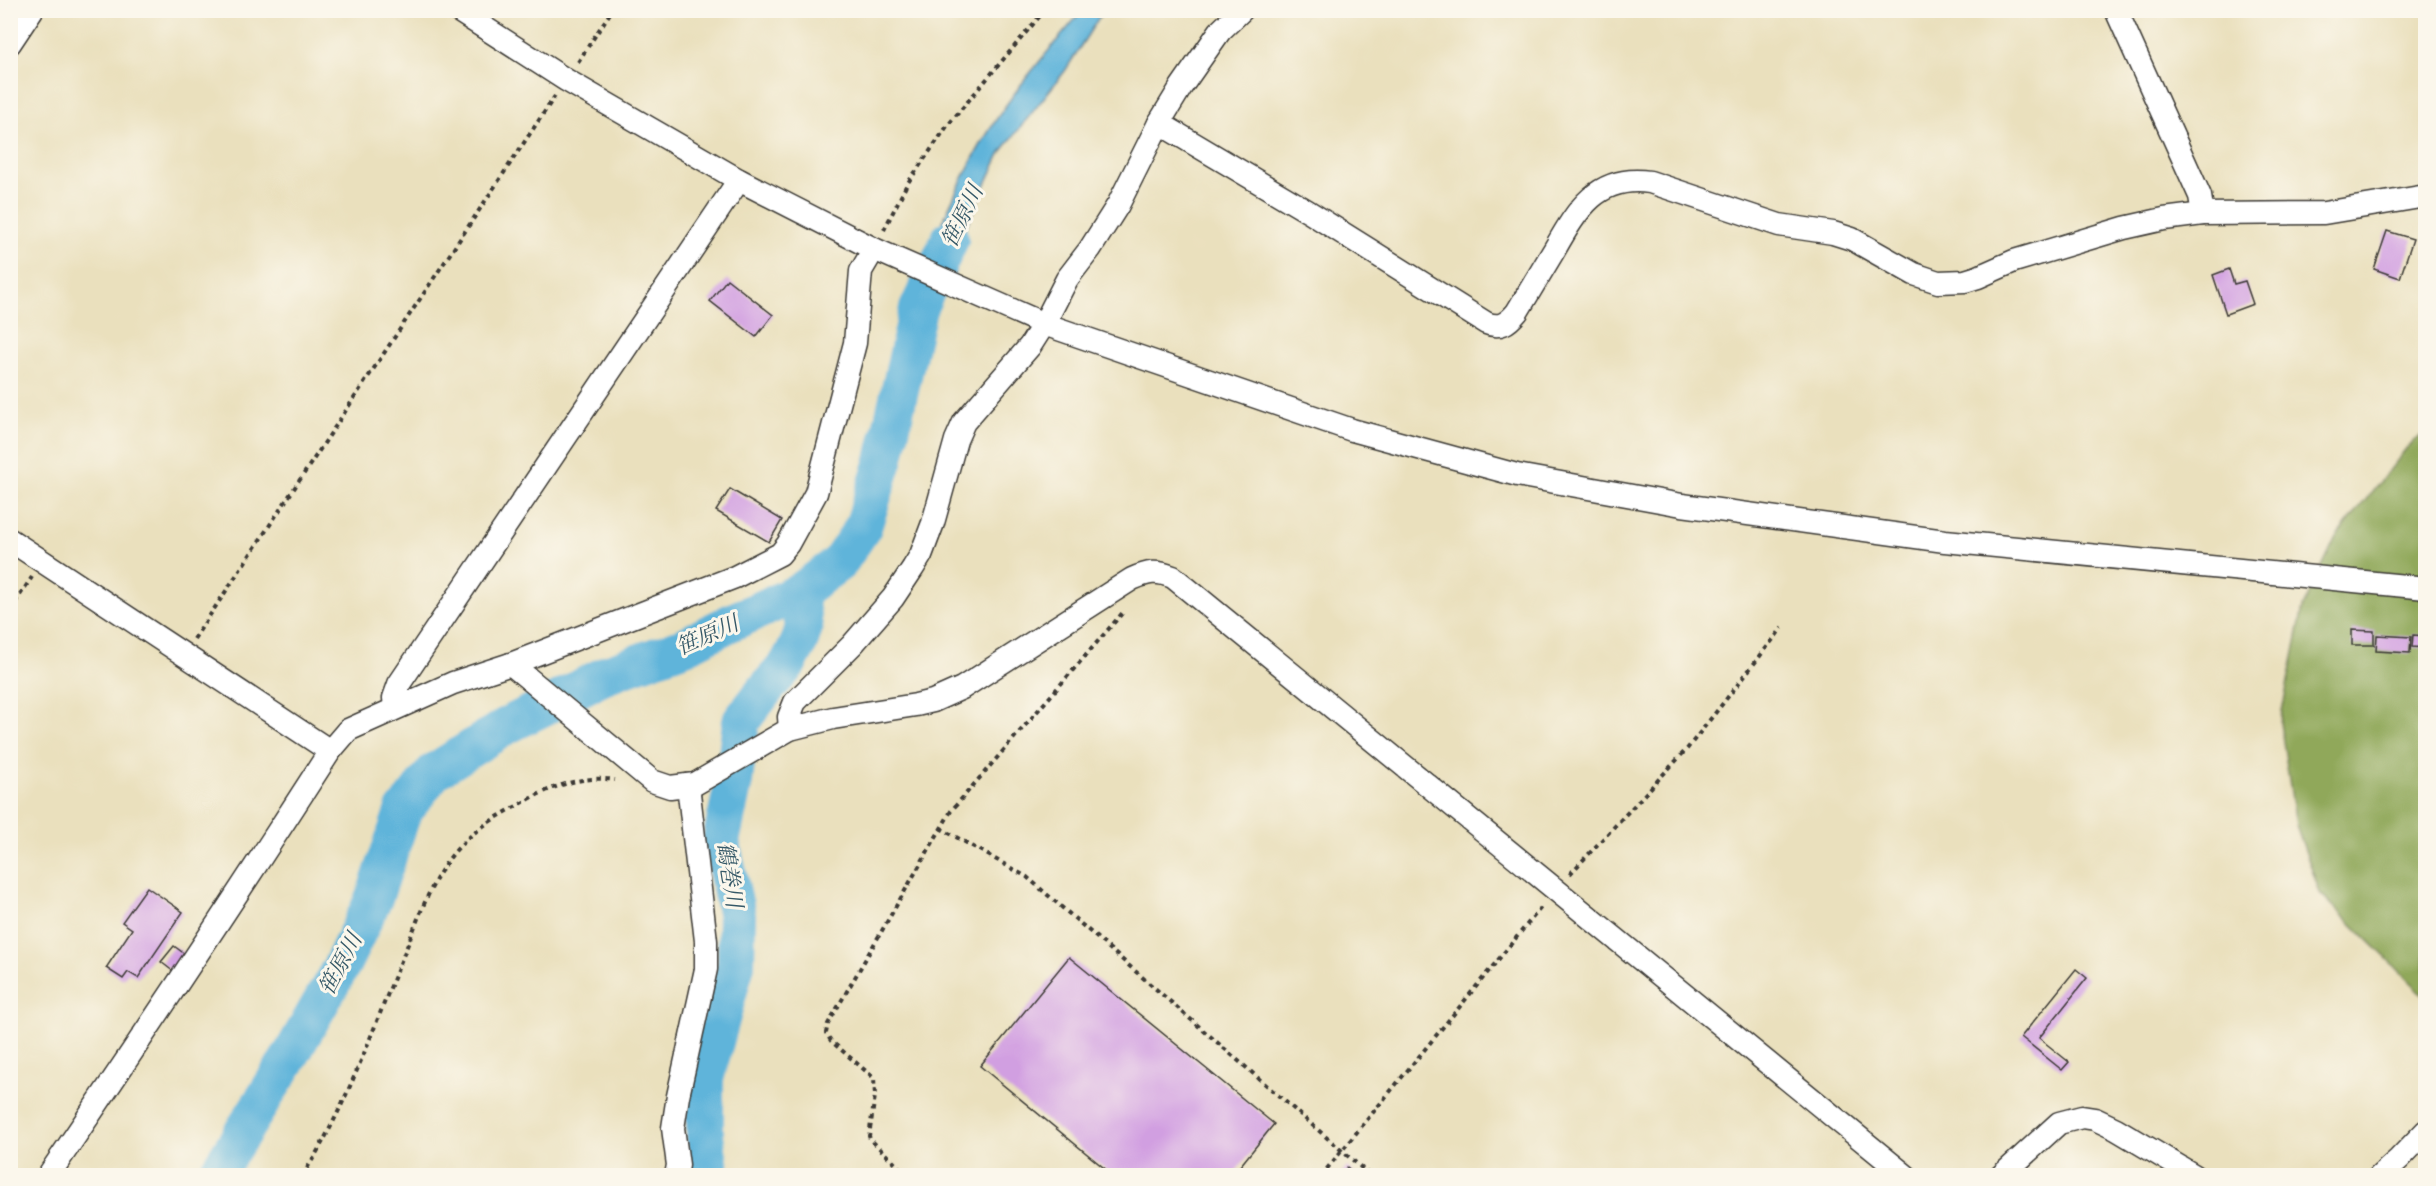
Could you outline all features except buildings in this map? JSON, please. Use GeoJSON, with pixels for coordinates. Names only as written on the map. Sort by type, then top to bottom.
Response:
{"type":"FeatureCollection","features":[{"type":"Feature","properties":{"kind":"street"},"geometry":{"type":"LineString","coordinates":[[10,43],[32,10]]}},
{"type":"Feature","properties":{"kind":"street"},"geometry":{"type":"LineString","coordinates":[[457,10],[566,80],[739,180],[874,249],[1044,324],[1352,430],[1540,479],[1682,505],[1945,541],[2426,588]]}},
{"type":"Feature","properties":{"kind":"street"},"geometry":{"type":"LineString","coordinates":[[784,734],[795,702],[852,645],[893,598],[913,568],[921,555],[933,523],[956,440],[964,422],[1030,346],[1067,279],[1090,249],[1118,205],[1159,123],[1207,48],[1227,22],[1242,10]]}},
{"type":"Feature","properties":{"kind":"street"},"geometry":{"type":"LineString","coordinates":[[2116,10],[2200,196],[2203,213]]}},
{"type":"Feature","properties":{"kind":"street"},"geometry":{"type":"LineString","coordinates":[[1159,123],[1309,212],[1486,323],[1497,326],[1501,326],[1517,312],[1583,204],[1601,189],[1630,181],[1650,182],[1779,225],[1833,233],[1852,239],[1914,274],[1938,282],[1965,281],[2014,261],[2124,228],[2203,213],[2324,213],[2426,196]]}},
{"type":"Feature","properties":{"kind":"street"},"geometry":{"type":"LineString","coordinates":[[396,708],[394,698],[399,684],[739,180]]}},
{"type":"Feature","properties":{"kind":"street"},"geometry":{"type":"LineString","coordinates":[[48,1176],[276,833],[300,801],[330,752],[348,730],[453,683],[511,664],[735,577],[768,562],[784,549],[816,493],[855,343],[861,271],[874,249]]}},
{"type":"Feature","properties":{"kind":"street"},"geometry":{"type":"LineString","coordinates":[[10,540],[330,752]]}},
{"type":"Feature","properties":{"kind":"street"},"geometry":{"type":"LineString","coordinates":[[511,664],[652,781],[670,787],[691,784],[784,734],[833,718],[903,708],[933,701],[962,688],[1132,579],[1155,571],[1173,577],[1906,1176]]}},
{"type":"Feature","properties":{"kind":"street"},"geometry":{"type":"LineString","coordinates":[[676,1176],[678,1164],[673,1128],[706,969],[706,941],[691,784]]}},
{"type":"Feature","properties":{"kind":"street"},"geometry":{"type":"LineString","coordinates":[[2001,1176],[2059,1123],[2082,1117],[2095,1119],[2116,1129],[2195,1176]]}},
{"type":"Feature","properties":{"kind":"street"},"geometry":{"type":"LineString","coordinates":[[2380,1176],[2426,1131]]}},
{"type":"Feature","properties":{"kind":"path"},"geometry":{"type":"LineString","coordinates":[[184,655],[612,10]]}},
{"type":"Feature","properties":{"kind":"path"},"geometry":{"type":"LineString","coordinates":[[874,249],[907,184],[948,125],[1045,10]]}},
{"type":"Feature","properties":{"kind":"path"},"geometry":{"type":"LineString","coordinates":[[10,610],[43,562]]}},
{"type":"Feature","properties":{"kind":"path"},"geometry":{"type":"LineString","coordinates":[[908,1176],[869,1136],[875,1096],[874,1078],[831,1041],[826,1033],[839,1004],[951,811],[1127,607],[1134,590],[1132,579]]}},
{"type":"Feature","properties":{"kind":"path"},"geometry":{"type":"LineString","coordinates":[[302,1176],[324,1140],[344,1097],[423,906],[446,864],[459,846],[500,815],[553,787],[603,778],[620,782]]}},
{"type":"Feature","properties":{"kind":"path"},"geometry":{"type":"LineString","coordinates":[[940,828],[1027,877],[1371,1176]]}},
{"type":"Feature","properties":{"kind":"green space"},"geometry":{"type":"Polygon","coordinates":[[[2425,433],[2425,996],[2320,893],[2296,825],[2280,722],[2303,607],[2336,537],[2412,442],[2425,433]]]}},
{"type":"Feature","properties":{"kind":"water"},"geometry":{"type":"Polygon","coordinates":[[[1082,11],[1103,11],[1065,71],[1001,152],[946,269],[926,259],[963,178],[999,115],[1021,84],[1082,11]]]}},
{"type":"Feature","properties":{"kind":"waterway","name":"笹原川"},"geometry":{"type":"LineString","coordinates":[[215,1176],[291,1055],[342,965],[374,898],[403,812],[434,772],[508,725],[607,674],[685,646],[798,593],[839,563],[863,527],[884,461],[918,309],[950,239]]}},
{"type":"Feature","properties":{"kind":"waterway","name":"鶴巻川"},"geometry":{"type":"LineString","coordinates":[[711,1176],[705,1136],[705,1079],[736,964],[737,916],[721,841],[734,781],[741,721],[787,665],[799,643],[804,627],[798,593]]}}]}
